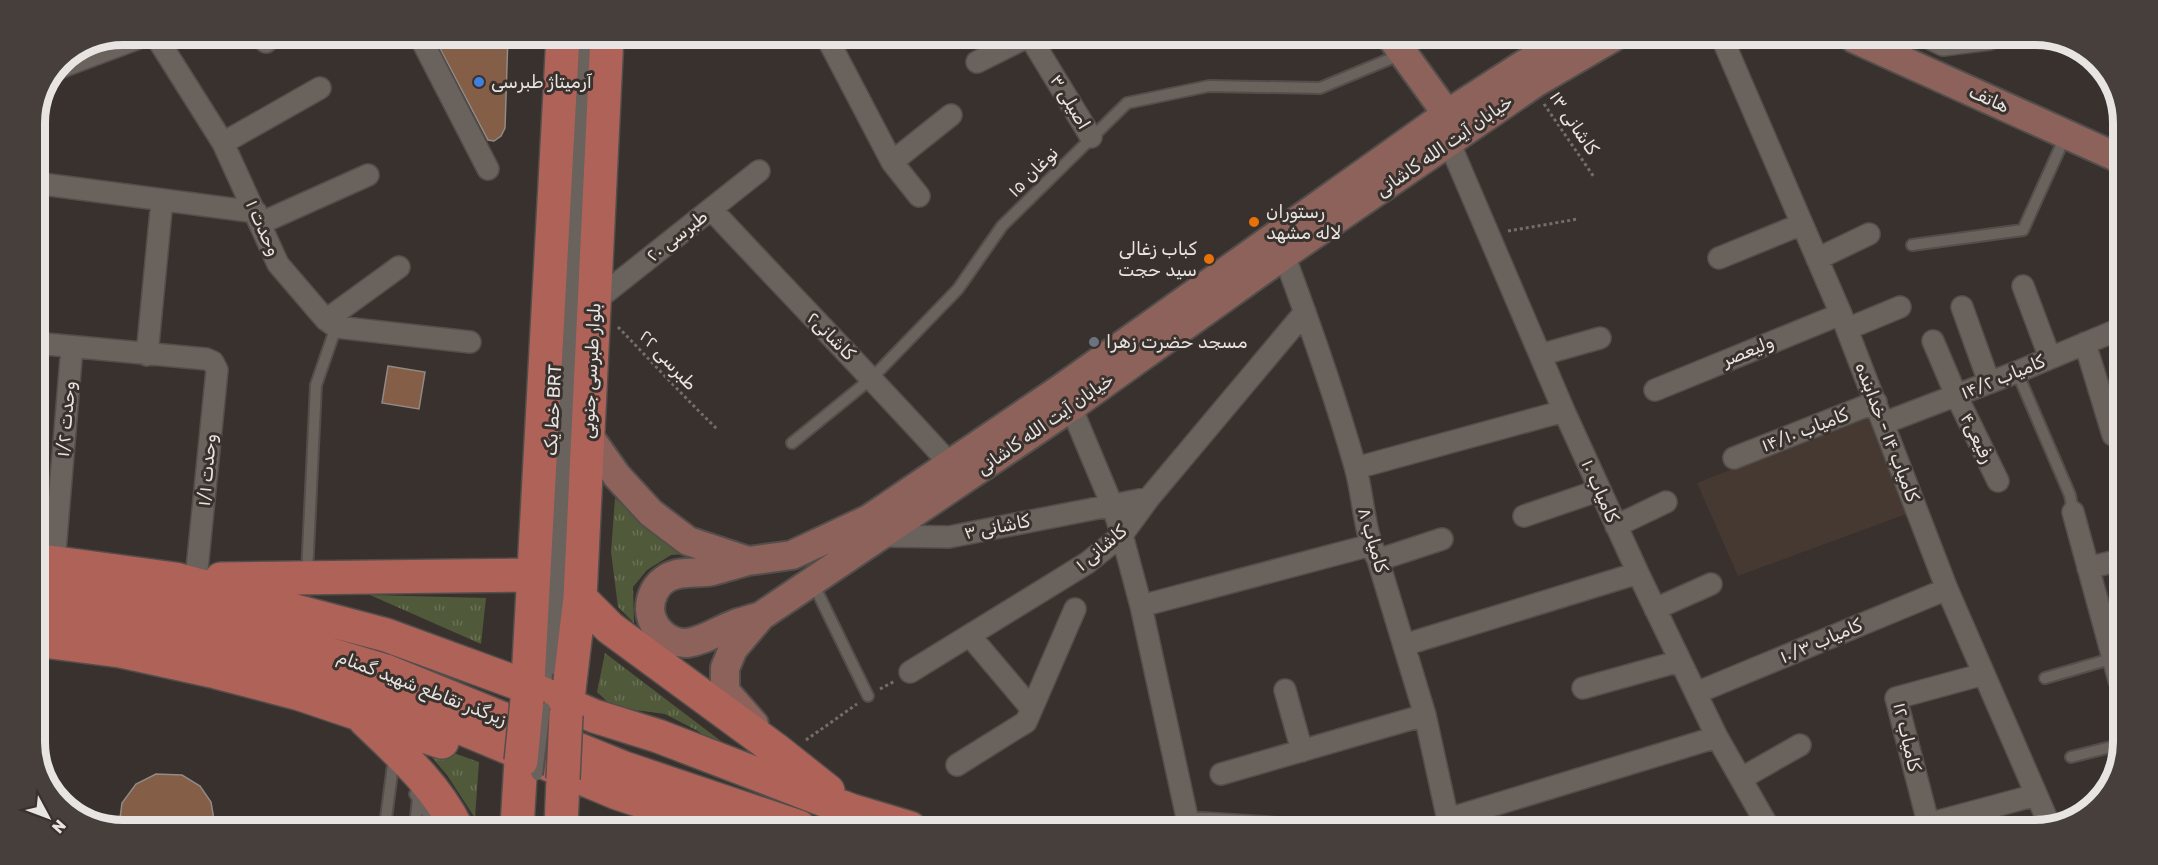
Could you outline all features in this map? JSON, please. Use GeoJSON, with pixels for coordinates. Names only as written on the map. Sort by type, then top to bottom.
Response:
{"type":"FeatureCollection","features":[{"type":"Feature","properties":{"kind":"main road"},"geometry":{"type":"LineString","coordinates":[[520,820],[541,778],[548,703],[534,574],[563,45]]}},
{"type":"Feature","properties":{"kind":"main road","name":"بلوار طبرسی جنوبی"},"geometry":{"type":"LineString","coordinates":[[548,703],[580,598],[607,45]]}},
{"type":"Feature","properties":{"kind":"main road","name":"خیابان آیت الله کاشانی"},"geometry":{"type":"LineString","coordinates":[[588,435],[617,476],[651,513],[688,541],[748,561],[792,555],[869,519],[950,465],[1447,114],[1523,64],[1557,45]]}},
{"type":"Feature","properties":{"kind":"main road","name":"خیابان آیت الله کاشانی"},"geometry":{"type":"LineString","coordinates":[[780,752],[726,691],[725,668],[733,649],[761,616],[1071,407],[1284,255],[1532,85],[1600,45]]}},
{"type":"Feature","properties":{"kind":"main road","name":"هاتف"},"geometry":{"type":"LineString","coordinates":[[1874,45],[2113,155]]}},
{"type":"Feature","properties":{"kind":"main road"},"geometry":{"type":"LineString","coordinates":[[1397,46],[1447,114]]}},
{"type":"Feature","properties":{"kind":"main road"},"geometry":{"type":"LineString","coordinates":[[748,561],[711,571],[676,574],[666,578],[652,596],[651,618],[656,628],[664,636],[685,643],[761,616]]}},
{"type":"Feature","properties":{"kind":"main road"},"geometry":{"type":"LineString","coordinates":[[45,569],[186,579],[307,580],[534,574]]}},
{"type":"Feature","properties":{"kind":"main road","name":"زیرگذر تقاطع شهید گمنام"},"geometry":{"type":"LineString","coordinates":[[45,570],[130,600],[235,626],[386,671],[624,768],[779,820]]}},
{"type":"Feature","properties":{"kind":"main road"},"geometry":{"type":"LineString","coordinates":[[186,579],[386,635],[548,703],[658,736],[850,810],[883,820]]}},
{"type":"Feature","properties":{"kind":"main road"},"geometry":{"type":"LineString","coordinates":[[580,598],[610,628],[780,752],[850,810]]}},
{"type":"Feature","properties":{"kind":"main road","name":"زیرگذر تقاطع شهید گمنام"},"geometry":{"type":"LineString","coordinates":[[45,614],[123,627],[226,651],[380,694],[617,793],[699,820]]}},
{"type":"Feature","properties":{"kind":"main road"},"geometry":{"type":"LineString","coordinates":[[45,641],[120,651],[216,672],[300,694],[541,778],[639,820]]}},
{"type":"Feature","properties":{"kind":"main road"},"geometry":{"type":"LineString","coordinates":[[548,703],[541,778],[558,820]]}},
{"type":"Feature","properties":{"kind":"main road"},"geometry":{"type":"LineString","coordinates":[[357,713],[411,765],[450,813],[453,820]]}},
{"type":"Feature","properties":{"kind":"street"},"geometry":{"type":"LineString","coordinates":[[75,62],[118,45]]}},
{"type":"Feature","properties":{"kind":"street","name":"وحدت ۱"},"geometry":{"type":"LineString","coordinates":[[161,45],[223,143],[279,264],[331,323]]}},
{"type":"Feature","properties":{"kind":"street"},"geometry":{"type":"LineString","coordinates":[[424,45],[488,169]]}},
{"type":"Feature","properties":{"kind":"street"},"geometry":{"type":"LineString","coordinates":[[831,45],[892,162],[919,196]]}},
{"type":"Feature","properties":{"kind":"street"},"geometry":{"type":"LineString","coordinates":[[977,63],[1013,45]]}},
{"type":"Feature","properties":{"kind":"street","name":"اصیلی ۳"},"geometry":{"type":"LineString","coordinates":[[1034,45],[1091,137]]}},
{"type":"Feature","properties":{"kind":"street","name":"کامیاب ۱۴ - خدابنده"},"geometry":{"type":"LineString","coordinates":[[1725,45],[1844,321],[1947,589],[2047,819]]}},
{"type":"Feature","properties":{"kind":"street"},"geometry":{"type":"LineString","coordinates":[[223,143],[320,88]]}},
{"type":"Feature","properties":{"kind":"street"},"geometry":{"type":"LineString","coordinates":[[892,162],[951,115]]}},
{"type":"Feature","properties":{"kind":"street","name":"کامیاب ۱۰"},"geometry":{"type":"LineString","coordinates":[[1449,142],[1564,411],[1616,526],[1717,737],[1743,778],[1765,820]]}},
{"type":"Feature","properties":{"kind":"street","name":"طبرسی ۲۰"},"geometry":{"type":"LineString","coordinates":[[594,311],[711,209],[759,171]]}},
{"type":"Feature","properties":{"kind":"street"},"geometry":{"type":"LineString","coordinates":[[45,184],[162,200],[258,218],[368,175]]}},
{"type":"Feature","properties":{"kind":"street"},"geometry":{"type":"LineString","coordinates":[[45,344],[147,355],[162,200]]}},
{"type":"Feature","properties":{"kind":"street","name":"کاشانی۲"},"geometry":{"type":"LineString","coordinates":[[711,209],[872,378],[950,465]]}},
{"type":"Feature","properties":{"kind":"street"},"geometry":{"type":"LineString","coordinates":[[1719,258],[1802,224]]}},
{"type":"Feature","properties":{"kind":"street"},"geometry":{"type":"LineString","coordinates":[[1817,259],[1869,234]]}},
{"type":"Feature","properties":{"kind":"street","name":"کامیاب ۸"},"geometry":{"type":"LineString","coordinates":[[1284,255],[1356,468],[1374,553],[1425,716],[1448,820]]}},
{"type":"Feature","properties":{"kind":"street"},"geometry":{"type":"LineString","coordinates":[[331,323],[399,267]]}},
{"type":"Feature","properties":{"kind":"street"},"geometry":{"type":"LineString","coordinates":[[2023,286],[2050,358]]}},
{"type":"Feature","properties":{"kind":"street","name":"ولیعصر"},"geometry":{"type":"LineString","coordinates":[[1655,390],[1844,321],[1900,307]]}},
{"type":"Feature","properties":{"kind":"street"},"geometry":{"type":"LineString","coordinates":[[1962,307],[1989,382]]}},
{"type":"Feature","properties":{"kind":"street","name":"کاشانی ۱"},"geometry":{"type":"LineString","coordinates":[[910,672],[971,637],[1087,564],[1122,535],[1149,498],[1305,312]]}},
{"type":"Feature","properties":{"kind":"street"},"geometry":{"type":"LineString","coordinates":[[331,323],[470,342]]}},
{"type":"Feature","properties":{"kind":"street","name":"کامیاب ۱۴/۲"},"geometry":{"type":"LineString","coordinates":[[1884,423],[2113,332]]}},
{"type":"Feature","properties":{"kind":"street"},"geometry":{"type":"LineString","coordinates":[[1540,355],[1600,338]]}},
{"type":"Feature","properties":{"kind":"street","name":"رفیعی۴"},"geometry":{"type":"LineString","coordinates":[[1933,341],[1956,395],[1998,481]]}},
{"type":"Feature","properties":{"kind":"street"},"geometry":{"type":"LineString","coordinates":[[2085,344],[2113,435]]}},
{"type":"Feature","properties":{"kind":"street","name":"وحدت ۱/۲"},"geometry":{"type":"LineString","coordinates":[[45,540],[72,347]]}},
{"type":"Feature","properties":{"kind":"street","name":"وحدت ۱/۱"},"geometry":{"type":"LineString","coordinates":[[147,355],[206,359],[213,362],[216,370],[186,579]]}},
{"type":"Feature","properties":{"kind":"street","name":"کامیاب ۱۴/۱۰"},"geometry":{"type":"LineString","coordinates":[[1734,458],[1876,402]]}},
{"type":"Feature","properties":{"kind":"street"},"geometry":{"type":"LineString","coordinates":[[1071,407],[1112,505],[1122,535],[1141,606],[1188,820]]}},
{"type":"Feature","properties":{"kind":"street"},"geometry":{"type":"LineString","coordinates":[[1356,468],[1564,411]]}},
{"type":"Feature","properties":{"kind":"street"},"geometry":{"type":"LineString","coordinates":[[1524,516],[1600,490]]}},
{"type":"Feature","properties":{"kind":"street","name":"کاشانی ۳"},"geometry":{"type":"LineString","coordinates":[[882,536],[949,537],[1149,498]]}},
{"type":"Feature","properties":{"kind":"street"},"geometry":{"type":"LineString","coordinates":[[1616,526],[1666,502]]}},
{"type":"Feature","properties":{"kind":"street"},"geometry":{"type":"LineString","coordinates":[[2073,513],[2113,655]]}},
{"type":"Feature","properties":{"kind":"street"},"geometry":{"type":"LineString","coordinates":[[1141,606],[1442,539]]}},
{"type":"Feature","properties":{"kind":"street"},"geometry":{"type":"LineString","coordinates":[[2088,568],[2113,562]]}},
{"type":"Feature","properties":{"kind":"street"},"geometry":{"type":"LineString","coordinates":[[1404,645],[1638,573]]}},
{"type":"Feature","properties":{"kind":"street"},"geometry":{"type":"LineString","coordinates":[[1655,609],[1711,584]]}},
{"type":"Feature","properties":{"kind":"street","name":"کامیاب ۱۰/۳"},"geometry":{"type":"LineString","coordinates":[[1696,693],[1947,589]]}},
{"type":"Feature","properties":{"kind":"street"},"geometry":{"type":"LineString","coordinates":[[957,765],[1026,722],[1075,609]]}},
{"type":"Feature","properties":{"kind":"street"},"geometry":{"type":"LineString","coordinates":[[971,637],[1031,708]]}},
{"type":"Feature","properties":{"kind":"street"},"geometry":{"type":"LineString","coordinates":[[1583,688],[1680,661]]}},
{"type":"Feature","properties":{"kind":"street","name":"کامیاب ۱۲"},"geometry":{"type":"LineString","coordinates":[[1927,820],[1896,698],[1984,674]]}},
{"type":"Feature","properties":{"kind":"street"},"geometry":{"type":"LineString","coordinates":[[1285,690],[1302,751]]}},
{"type":"Feature","properties":{"kind":"street"},"geometry":{"type":"LineString","coordinates":[[1221,774],[1425,716]]}},
{"type":"Feature","properties":{"kind":"street"},"geometry":{"type":"LineString","coordinates":[[1461,820],[1717,737]]}},
{"type":"Feature","properties":{"kind":"street"},"geometry":{"type":"LineString","coordinates":[[1743,778],[1800,745]]}},
{"type":"Feature","properties":{"kind":"street"},"geometry":{"type":"LineString","coordinates":[[1952,820],[2036,795]]}},
{"type":"Feature","properties":{"kind":"lane","name":"خط یک BRT"},"geometry":{"type":"LineString","coordinates":[[548,703],[581,45]]}},
{"type":"Feature","properties":{"kind":"lane","name":"خط یک BRT"},"geometry":{"type":"LineString","coordinates":[[548,703],[589,45]]}},
{"type":"Feature","properties":{"kind":"lane","name":"نوغان ۱۵"},"geometry":{"type":"LineString","coordinates":[[792,443],[872,378],[958,289],[1002,226],[1127,103],[1209,86],[1320,88],[1397,46]]}},
{"type":"Feature","properties":{"kind":"lane"},"geometry":{"type":"LineString","coordinates":[[1912,245],[2023,230],[2066,134]]}},
{"type":"Feature","properties":{"kind":"lane"},"geometry":{"type":"LineString","coordinates":[[307,580],[316,385],[331,323]]}},
{"type":"Feature","properties":{"kind":"lane"},"geometry":{"type":"LineString","coordinates":[[2017,372],[2070,495],[2073,513]]}},
{"type":"Feature","properties":{"kind":"lane"},"geometry":{"type":"LineString","coordinates":[[812,581],[868,696]]}},
{"type":"Feature","properties":{"kind":"lane"},"geometry":{"type":"LineString","coordinates":[[2045,678],[2113,658]]}},
{"type":"Feature","properties":{"kind":"lane"},"geometry":{"type":"LineString","coordinates":[[357,713],[432,820]]}},
{"type":"Feature","properties":{"kind":"lane"},"geometry":{"type":"LineString","coordinates":[[2070,757],[2113,746]]}},
{"type":"Feature","properties":{"kind":"lane"},"geometry":{"type":"LineString","coordinates":[[386,820],[393,765]]}},
{"type":"Feature","properties":{"kind":"lane"},"geometry":{"type":"LineString","coordinates":[[416,820],[418,797]]}},
{"type":"Feature","properties":{"kind":"path","name":"کاشانی ۱۳"},"geometry":{"type":"LineString","coordinates":[[1532,85],[1594,177]]}},
{"type":"Feature","properties":{"kind":"path"},"geometry":{"type":"LineString","coordinates":[[1488,235],[1578,219]]}},
{"type":"Feature","properties":{"kind":"path","name":"طبرسی ۲۲"},"geometry":{"type":"LineString","coordinates":[[594,311],[616,325],[668,382],[717,429]]}},
{"type":"Feature","properties":{"kind":"path"},"geometry":{"type":"LineString","coordinates":[[780,752],[910,672]]}},
{"type":"Feature","properties":{"kind":"shaded area"},"geometry":{"type":"Polygon","coordinates":[[[1873,413],[1912,512],[1738,576],[1697,483],[1873,413]]]}},
{"type":"Feature","properties":{"kind":"green space"},"geometry":{"type":"Polygon","coordinates":[[[615,498],[658,538],[686,554],[671,555],[647,570],[633,587],[634,623],[618,607],[611,552],[615,498]]]}},
{"type":"Feature","properties":{"kind":"green space"},"geometry":{"type":"Polygon","coordinates":[[[370,595],[486,598],[481,644],[370,595]]]}},
{"type":"Feature","properties":{"kind":"green space"},"geometry":{"type":"Polygon","coordinates":[[[605,653],[734,751],[725,753],[698,731],[665,714],[613,707],[597,692],[605,653]]]}},
{"type":"Feature","properties":{"kind":"green space"},"geometry":{"type":"Polygon","coordinates":[[[417,740],[479,762],[475,818],[447,775],[417,740]]]}},
{"type":"Feature","properties":{"kind":"building","name":"آرمیتاژ طبرسی"},"geometry":{"type":"Polygon","coordinates":[[[438,45],[508,45],[505,128],[501,136],[494,141],[488,140],[438,45]]]}},
{"type":"Feature","properties":{"kind":"building"},"geometry":{"type":"Polygon","coordinates":[[[388,366],[425,372],[419,409],[382,403],[388,366]]]}},
{"type":"Feature","properties":{"kind":"building"},"geometry":{"type":"Polygon","coordinates":[[[156,774],[182,775],[200,786],[211,802],[214,820],[120,820],[122,803],[136,784],[156,774]]]}},
{"type":"Feature","properties":{"kind":"place","name":"آرمیتاژ طبرسی"},"geometry":{"type":"Point","coordinates":[479,82]}},
{"type":"Feature","properties":{"kind":"place","name":"رستوران لاله مشهد"},"geometry":{"type":"Point","coordinates":[1254,222]}},
{"type":"Feature","properties":{"kind":"place","name":"کباب زغالی سید حجت"},"geometry":{"type":"Point","coordinates":[1209,259]}},
{"type":"Feature","properties":{"kind":"place","name":"مسجد حضرت زهرا"},"geometry":{"type":"Point","coordinates":[1094,342]}}]}
